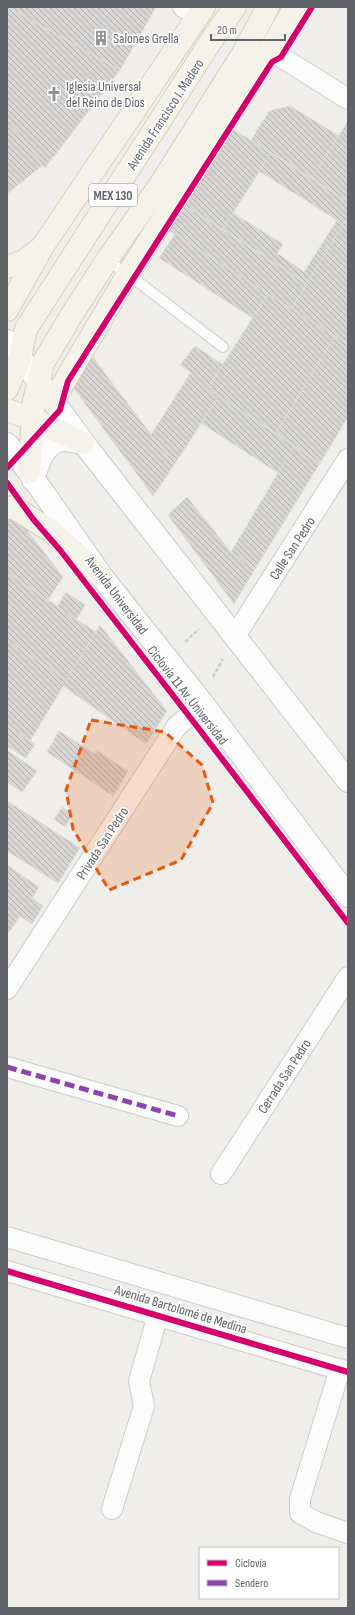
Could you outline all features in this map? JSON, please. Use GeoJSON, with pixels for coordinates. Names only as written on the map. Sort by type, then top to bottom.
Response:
{"type":"FeatureCollection","features":[{"type":"Feature","properties":{"kind":"main road","name":"Avenida Francisco I. Madero"},"geometry":{"type":"LineString","coordinates":[[7,390],[11,352],[215,35],[235,7]]}},
{"type":"Feature","properties":{"kind":"main road"},"geometry":{"type":"LineString","coordinates":[[31,476],[34,401],[40,383],[43,363],[107,260],[160,185],[242,55],[268,7]]}},
{"type":"Feature","properties":{"kind":"main road"},"geometry":{"type":"LineString","coordinates":[[53,401],[128,274],[270,50],[295,7]]}},
{"type":"Feature","properties":{"kind":"main road","name":"Avenida Francisco I. Madero"},"geometry":{"type":"LineString","coordinates":[[7,310],[43,246],[195,10]]}},
{"type":"Feature","properties":{"kind":"main road"},"geometry":{"type":"LineString","coordinates":[[7,267],[24,261],[43,246]]}},
{"type":"Feature","properties":{"kind":"main road"},"geometry":{"type":"LineString","coordinates":[[11,352],[40,383],[83,443],[348,781]]}},
{"type":"Feature","properties":{"kind":"main road"},"geometry":{"type":"LineString","coordinates":[[7,410],[33,419],[83,443]]}},
{"type":"Feature","properties":{"kind":"main road"},"geometry":{"type":"LineString","coordinates":[[31,476],[44,452],[53,443],[64,440],[83,443]]}},
{"type":"Feature","properties":{"kind":"main road","name":"Avenida Universidad"},"geometry":{"type":"LineString","coordinates":[[7,444],[103,578],[200,700],[348,896]]}},
{"type":"Feature","properties":{"kind":"main road"},"geometry":{"type":"LineString","coordinates":[[7,508],[13,507],[51,531],[103,578]]}},
{"type":"Feature","properties":{"kind":"street"},"geometry":{"type":"LineString","coordinates":[[270,50],[348,99]]}},
{"type":"Feature","properties":{"kind":"street","name":"Calle San Pedro"},"geometry":{"type":"LineString","coordinates":[[235,636],[348,459]]}},
{"type":"Feature","properties":{"kind":"street","name":"Privada San Pedro"},"geometry":{"type":"LineString","coordinates":[[7,989],[177,726],[190,716],[200,700]]}},
{"type":"Feature","properties":{"kind":"street","name":"Cerrada San Pedro"},"geometry":{"type":"LineString","coordinates":[[221,1174],[348,977]]}},
{"type":"Feature","properties":{"kind":"street"},"geometry":{"type":"LineString","coordinates":[[7,1067],[178,1116]]}},
{"type":"Feature","properties":{"kind":"street","name":"Avenida Bartolomé de Medina"},"geometry":{"type":"LineString","coordinates":[[7,1238],[348,1338]]}},
{"type":"Feature","properties":{"kind":"street","name":"Avenida Bartolomé de Medina"},"geometry":{"type":"LineString","coordinates":[[7,1271],[344,1371],[300,1499],[300,1513],[316,1522],[348,1533]]}},
{"type":"Feature","properties":{"kind":"street"},"geometry":{"type":"LineString","coordinates":[[112,1509],[144,1406],[139,1381],[158,1315]]}},
{"type":"Feature","properties":{"kind":"lane"},"geometry":{"type":"LineString","coordinates":[[107,260],[128,274],[223,347]]}},
{"type":"Feature","properties":{"kind":"path"},"geometry":{"type":"LineString","coordinates":[[167,659],[217,612]]}},
{"type":"Feature","properties":{"kind":"path"},"geometry":{"type":"LineString","coordinates":[[200,700],[235,636]]}},
{"type":"Feature","properties":{"kind":"highlighted area"},"geometry":{"type":"Polygon","coordinates":[[[91,720],[165,732],[202,765],[213,803],[181,860],[109,890],[73,829],[66,790],[91,720]]]}},
{"type":"Feature","properties":{"kind":"building","name":"Iglesia Universal del Reino de Dios"},"geometry":{"type":"Polygon","coordinates":[[[7,7],[120,70],[45,168],[7,119],[7,7]]]}},
{"type":"Feature","properties":{"kind":"building","name":"Salones Grella"},"geometry":{"type":"Polygon","coordinates":[[[8,7],[156,7],[120,70],[8,7]]]}},
{"type":"Feature","properties":{"kind":"building"},"geometry":{"type":"Polygon","coordinates":[[[290,106],[339,136],[312,178],[251,140],[269,111],[290,106]]]}},
{"type":"Feature","properties":{"kind":"building"},"geometry":{"type":"Polygon","coordinates":[[[7,119],[43,165],[18,185],[7,170],[7,119]]]}},
{"type":"Feature","properties":{"kind":"building"},"geometry":{"type":"Polygon","coordinates":[[[348,121],[348,202],[312,178],[348,121]]]}},
{"type":"Feature","properties":{"kind":"building"},"geometry":{"type":"Polygon","coordinates":[[[233,129],[271,153],[223,229],[184,205],[233,129]]]}},
{"type":"Feature","properties":{"kind":"building"},"geometry":{"type":"Polygon","coordinates":[[[271,153],[348,202],[348,217],[307,284],[223,229],[233,213],[283,244],[277,253],[304,272],[337,220],[259,171],[271,153]]]}},
{"type":"Feature","properties":{"kind":"building"},"geometry":{"type":"Polygon","coordinates":[[[7,170],[18,185],[7,194],[7,170]]]}},
{"type":"Feature","properties":{"kind":"building"},"geometry":{"type":"Polygon","coordinates":[[[184,205],[307,284],[291,309],[168,230],[184,205]]]}},
{"type":"Feature","properties":{"kind":"building"},"geometry":{"type":"Polygon","coordinates":[[[348,217],[348,344],[291,309],[348,217]]]}},
{"type":"Feature","properties":{"kind":"building"},"geometry":{"type":"Polygon","coordinates":[[[175,234],[268,294],[253,318],[159,258],[175,234]]]}},
{"type":"Feature","properties":{"kind":"building"},"geometry":{"type":"Polygon","coordinates":[[[268,294],[335,336],[276,433],[207,389],[268,294]]]}},
{"type":"Feature","properties":{"kind":"building"},"geometry":{"type":"Polygon","coordinates":[[[335,336],[348,344],[348,417],[320,463],[276,433],[335,336]]]}},
{"type":"Feature","properties":{"kind":"building"},"geometry":{"type":"Polygon","coordinates":[[[195,346],[223,365],[207,389],[219,396],[174,465],[151,435],[191,372],[180,365],[195,346]]]}},
{"type":"Feature","properties":{"kind":"building"},"geometry":{"type":"Polygon","coordinates":[[[89,352],[174,465],[153,496],[70,383],[89,352]]]}},
{"type":"Feature","properties":{"kind":"building"},"geometry":{"type":"Polygon","coordinates":[[[219,396],[294,446],[278,473],[201,423],[219,396]]]}},
{"type":"Feature","properties":{"kind":"building"},"geometry":{"type":"Polygon","coordinates":[[[294,446],[320,463],[255,569],[231,552],[294,446]]]}},
{"type":"Feature","properties":{"kind":"building"},"geometry":{"type":"Polygon","coordinates":[[[187,497],[231,552],[255,569],[234,604],[168,515],[187,497]]]}},
{"type":"Feature","properties":{"kind":"building"},"geometry":{"type":"Polygon","coordinates":[[[13,512],[63,577],[48,600],[7,573],[7,521],[13,512]]]}},
{"type":"Feature","properties":{"kind":"building"},"geometry":{"type":"Polygon","coordinates":[[[7,573],[96,632],[67,680],[7,640],[7,611],[12,604],[7,600],[7,573]]]}},
{"type":"Feature","properties":{"kind":"building"},"geometry":{"type":"Polygon","coordinates":[[[66,592],[85,605],[76,620],[57,607],[66,592]]]}},
{"type":"Feature","properties":{"kind":"building"},"geometry":{"type":"Polygon","coordinates":[[[7,600],[12,604],[7,611],[7,600]]]}},
{"type":"Feature","properties":{"kind":"building"},"geometry":{"type":"Polygon","coordinates":[[[100,625],[167,711],[146,744],[63,686],[100,625]]]}},
{"type":"Feature","properties":{"kind":"building"},"geometry":{"type":"Polygon","coordinates":[[[7,640],[67,680],[30,741],[7,726],[7,640]]]}},
{"type":"Feature","properties":{"kind":"building"},"geometry":{"type":"Polygon","coordinates":[[[7,726],[35,744],[26,758],[7,746],[7,726]]]}},
{"type":"Feature","properties":{"kind":"building"},"geometry":{"type":"Polygon","coordinates":[[[59,731],[95,754],[97,751],[128,771],[113,796],[47,752],[59,731]]]}},
{"type":"Feature","properties":{"kind":"building"},"geometry":{"type":"Polygon","coordinates":[[[7,750],[37,771],[22,792],[7,782],[7,750]]]}},
{"type":"Feature","properties":{"kind":"building"},"geometry":{"type":"Polygon","coordinates":[[[7,801],[80,848],[58,883],[7,851],[7,801]]]}},
{"type":"Feature","properties":{"kind":"building"},"geometry":{"type":"Polygon","coordinates":[[[62,807],[73,815],[65,827],[54,819],[62,807]]]}},
{"type":"Feature","properties":{"kind":"building"},"geometry":{"type":"Polygon","coordinates":[[[7,865],[39,887],[32,898],[43,906],[32,924],[20,916],[9,932],[7,931],[7,865]]]}},
{"type":"Feature","properties":{"kind":"marked path"},"geometry":{"type":"LineString","coordinates":[[7,1067],[178,1116]]}},
{"type":"Feature","properties":{"kind":"cycle path"},"geometry":{"type":"LineString","coordinates":[[7,468],[60,410],[68,381],[272,62],[281,57],[312,7]]}},
{"type":"Feature","properties":{"kind":"cycle path","name":"Ciclovía 11 Av. Universidad"},"geometry":{"type":"LineString","coordinates":[[7,483],[33,519],[60,550],[348,923]]}},
{"type":"Feature","properties":{"kind":"cycle path"},"geometry":{"type":"LineString","coordinates":[[7,1271],[348,1372]]}},
{"type":"Feature","properties":{"kind":"place","name":"Salones Grella"},"geometry":{"type":"Point","coordinates":[101,38]}},
{"type":"Feature","properties":{"kind":"place","name":"Iglesia Universal del Reino de Dios"},"geometry":{"type":"Point","coordinates":[54,94]}}]}
